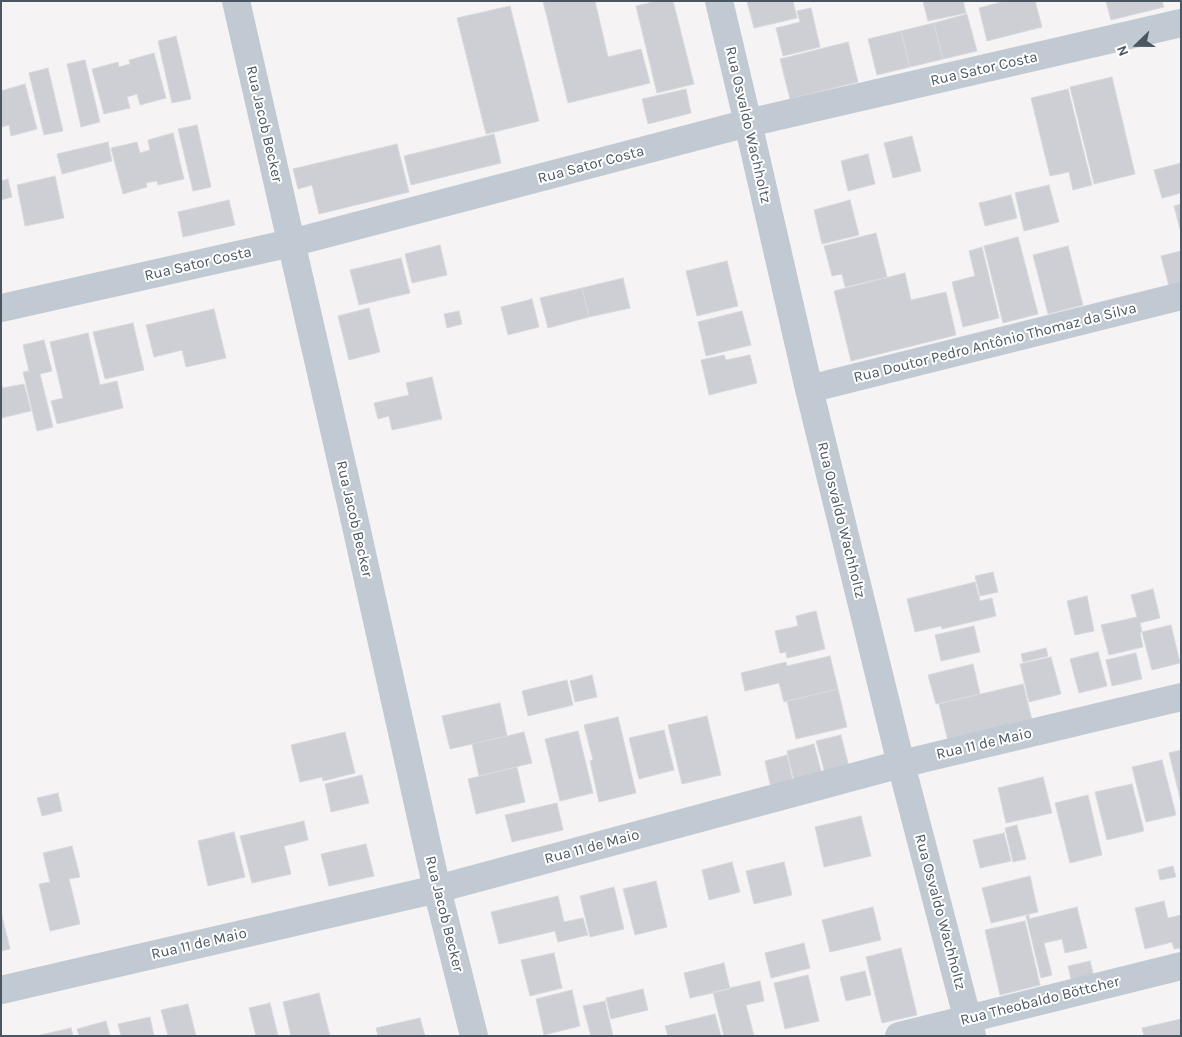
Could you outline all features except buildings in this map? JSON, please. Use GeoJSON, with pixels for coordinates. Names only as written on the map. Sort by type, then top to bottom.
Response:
{"type":"FeatureCollection","features":[{"type":"Feature","properties":{"kind":"street","name":"Rua Jacob Becker"},"geometry":{"type":"LineString","coordinates":[[236,1],[437,889],[474,1036]]}},
{"type":"Feature","properties":{"kind":"street","name":"Rua Osvaldo Wachholtz"},"geometry":{"type":"LineString","coordinates":[[719,1],[809,389],[901,764],[970,1027]]}},
{"type":"Feature","properties":{"kind":"street","name":"Rua Sator Costa"},"geometry":{"type":"LineString","coordinates":[[1,308],[291,243],[748,123],[1181,23]]}},
{"type":"Feature","properties":{"kind":"street","name":"Rua Doutor Pedro Antônio Thomaz da Silva"},"geometry":{"type":"LineString","coordinates":[[809,389],[1181,296]]}},
{"type":"Feature","properties":{"kind":"street","name":"Rua 11 de Maio"},"geometry":{"type":"LineString","coordinates":[[1,990],[437,889],[901,764],[1181,697]]}},
{"type":"Feature","properties":{"kind":"street","name":"Rua Theobaldo Böttcher"},"geometry":{"type":"LineString","coordinates":[[899,1036],[970,1027],[1181,966]]}}]}
